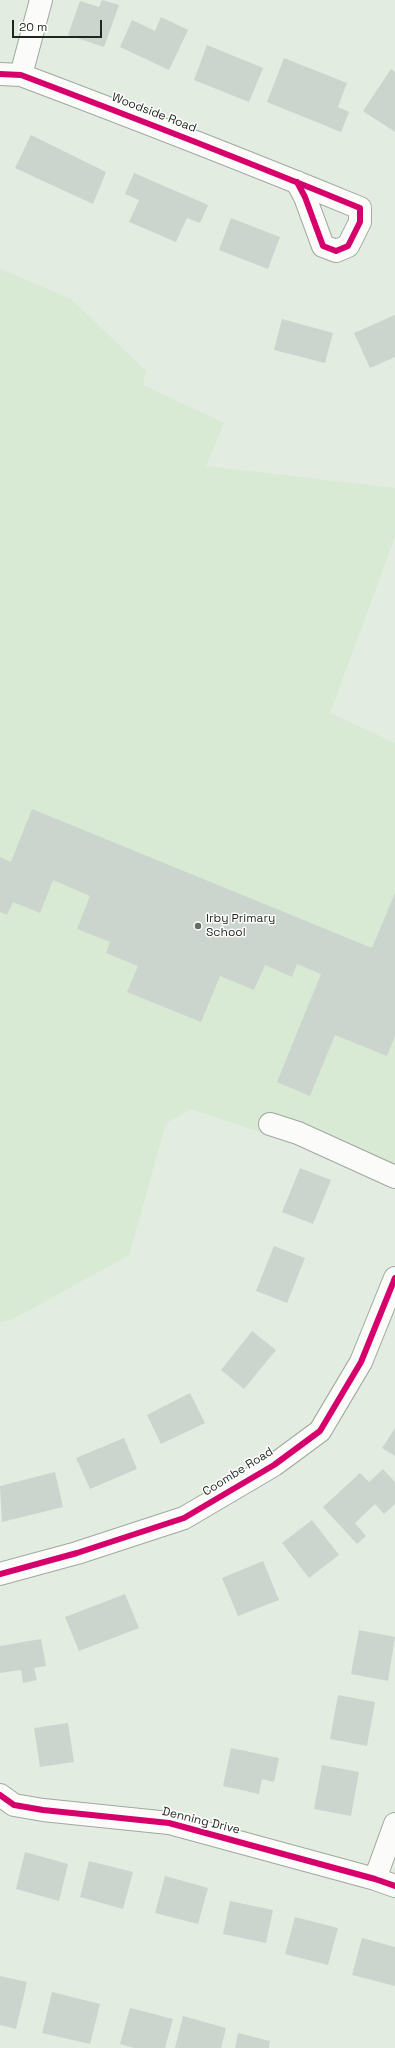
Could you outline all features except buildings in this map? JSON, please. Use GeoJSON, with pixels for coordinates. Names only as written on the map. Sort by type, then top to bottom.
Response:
{"type":"FeatureCollection","features":[{"type":"Feature","properties":{"kind":"street"},"geometry":{"type":"LineString","coordinates":[[11,75],[41,0]]}},
{"type":"Feature","properties":{"kind":"street","name":"Woodside Road"},"geometry":{"type":"LineString","coordinates":[[11,75],[221,150],[297,182]]}},
{"type":"Feature","properties":{"kind":"street"},"geometry":{"type":"LineString","coordinates":[[270,1124],[298,1133],[395,1177]]}},
{"type":"Feature","properties":{"kind":"street","name":"Coombe Road"},"geometry":{"type":"LineString","coordinates":[[0,1574],[77,1552],[184,1518],[274,1465],[320,1430],[361,1362],[395,1278]]}},
{"type":"Feature","properties":{"kind":"street","name":"Denning Drive"},"geometry":{"type":"LineString","coordinates":[[0,1795],[14,1805],[43,1810],[169,1823],[375,1879],[395,1886]]}},
{"type":"Feature","properties":{"kind":"street"},"geometry":{"type":"LineString","coordinates":[[375,1879],[395,1824]]}},
{"type":"Feature","properties":{"kind":"shaded area","name":"Irby Primary School"},"geometry":{"type":"Polygon","coordinates":[[[0,269],[71,299],[146,371],[143,385],[224,423],[206,466],[395,488],[395,537],[330,713],[395,743],[395,1177],[191,1109],[166,1123],[129,1255],[13,1319],[0,1323],[0,269]]]}},
{"type":"Feature","properties":{"kind":"cycle path"},"geometry":{"type":"LineString","coordinates":[[0,74],[21,75],[191,140],[276,174],[318,191],[360,208],[360,222],[348,246],[336,251],[323,246],[305,197],[297,182]]}},
{"type":"Feature","properties":{"kind":"cycle path"},"geometry":{"type":"LineString","coordinates":[[0,1574],[77,1553],[184,1518],[274,1465],[320,1431],[361,1362],[395,1278]]}},
{"type":"Feature","properties":{"kind":"cycle path"},"geometry":{"type":"LineString","coordinates":[[0,1795],[14,1805],[43,1810],[169,1823],[375,1879],[395,1886]]}},
{"type":"Feature","properties":{"kind":"place","name":"Irby Primary School"},"geometry":{"type":"Point","coordinates":[198,926]}}]}
